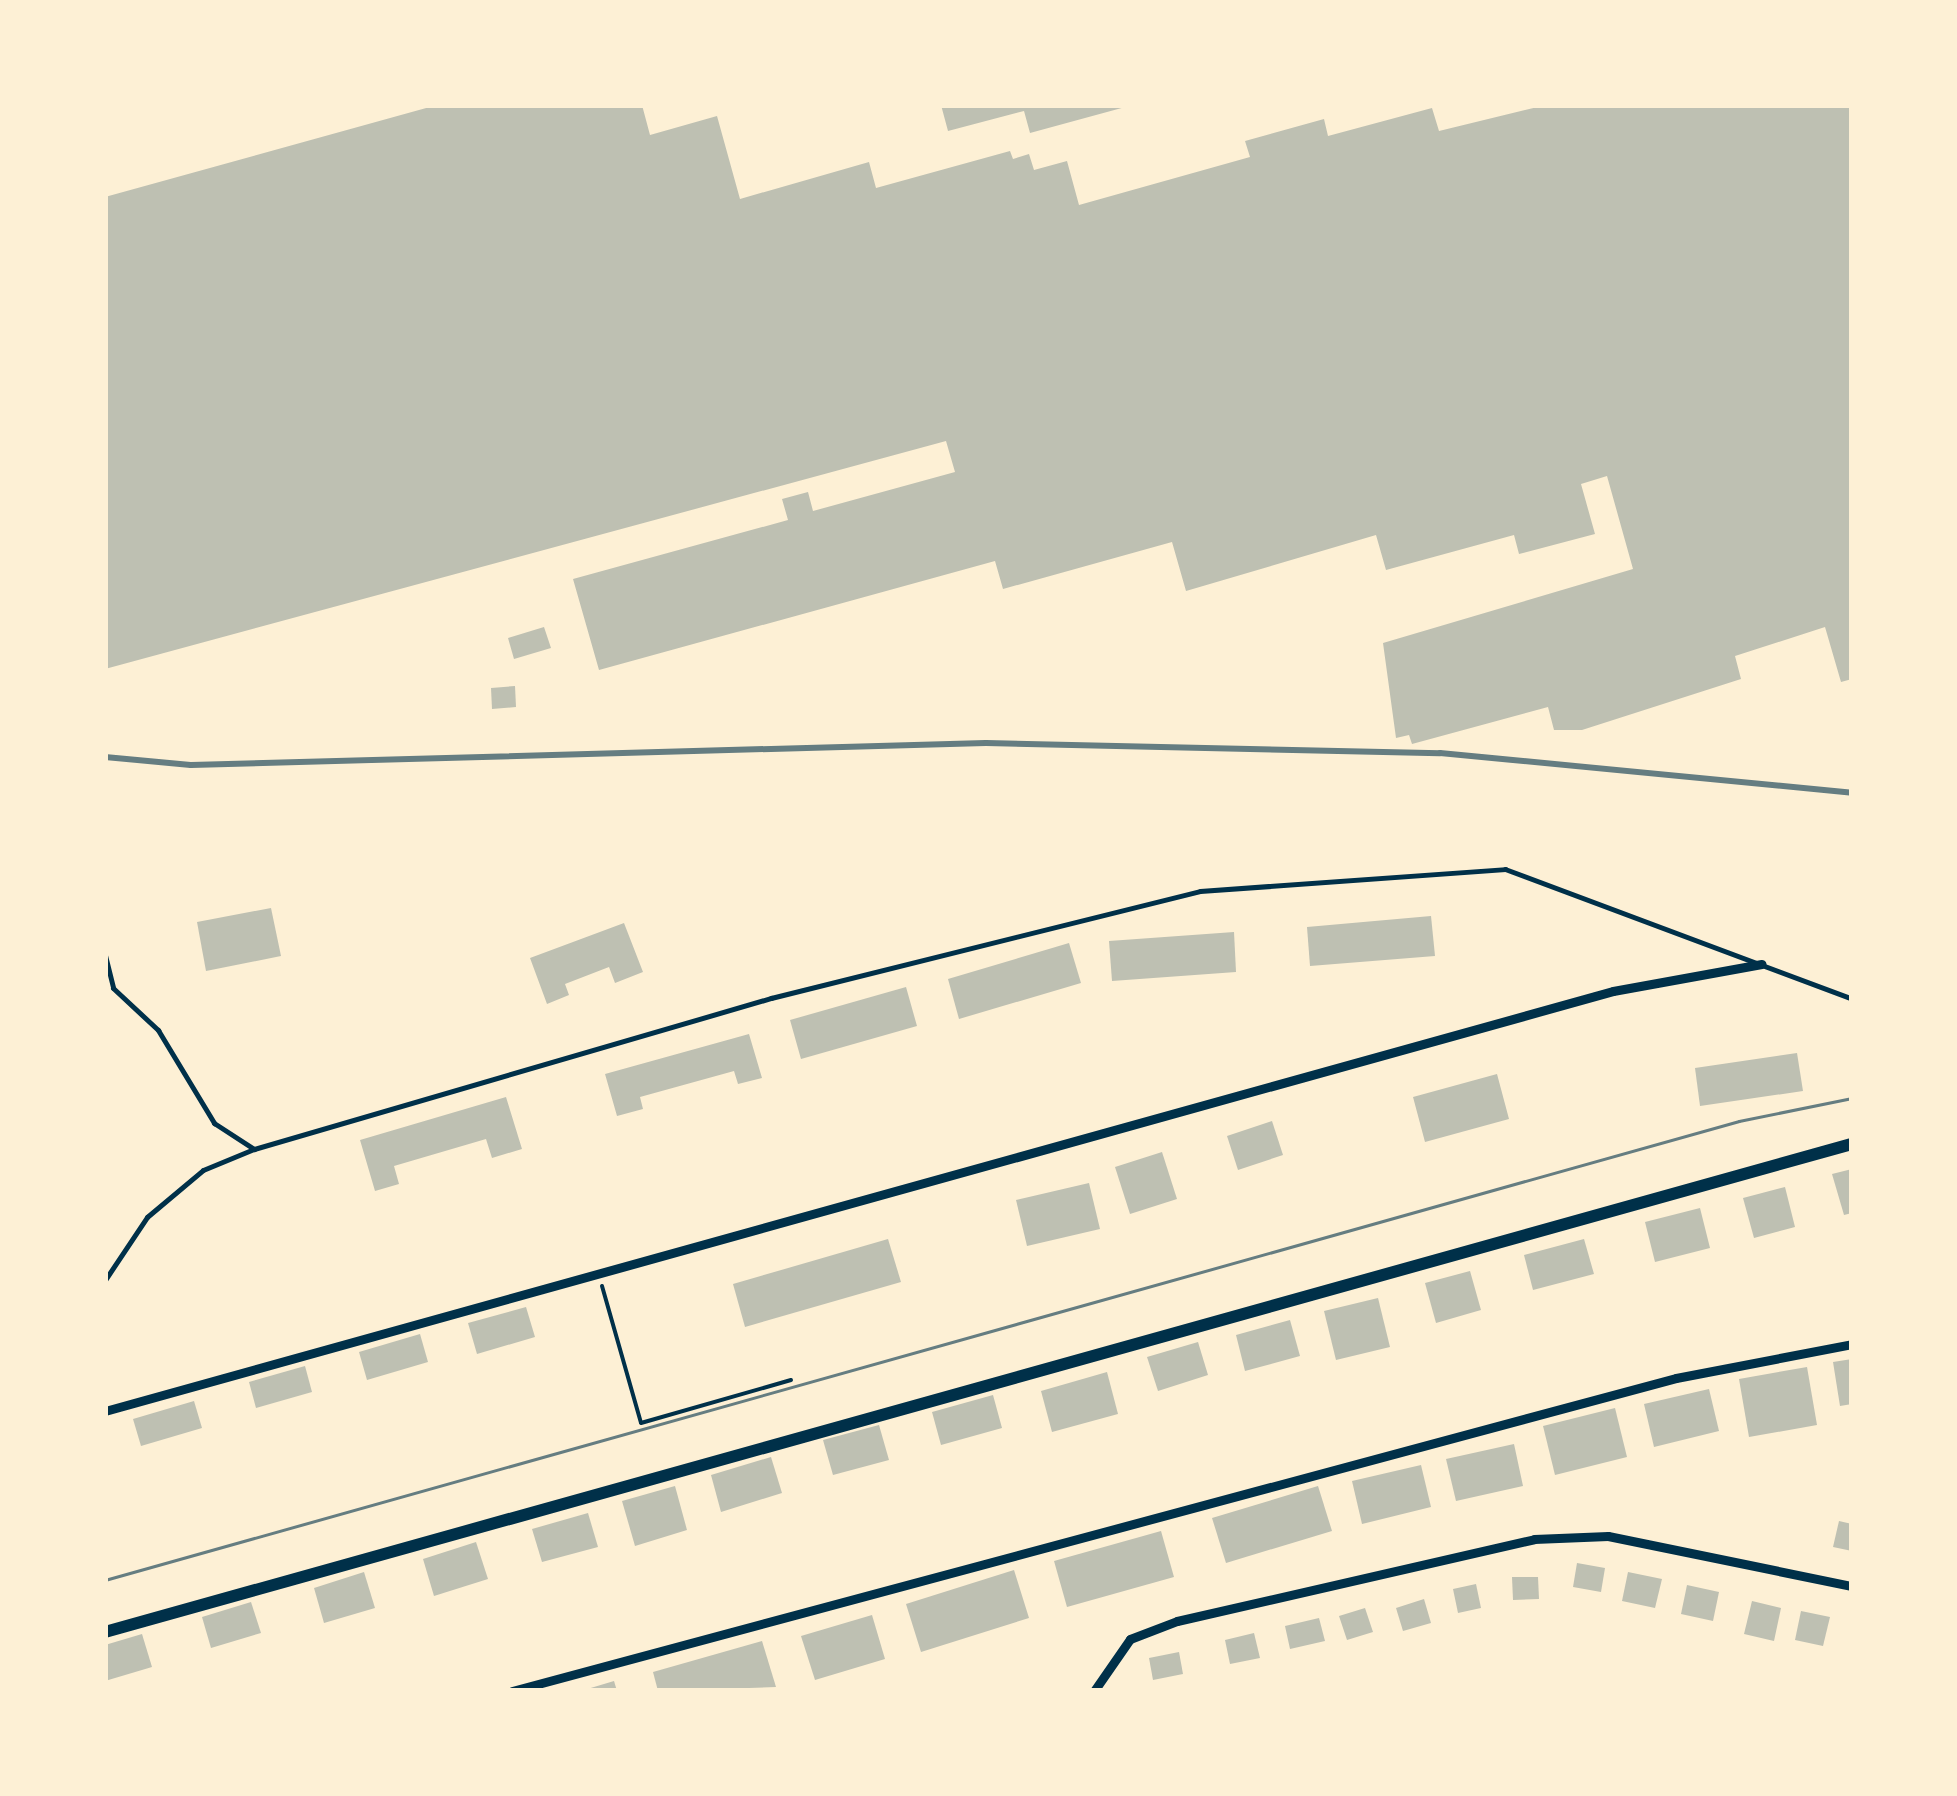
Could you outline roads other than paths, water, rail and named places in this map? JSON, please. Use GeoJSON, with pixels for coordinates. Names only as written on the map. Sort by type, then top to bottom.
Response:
{"type":"FeatureCollection","features":[{"type":"Feature","properties":{"kind":"main road"},"geometry":{"type":"LineString","coordinates":[[105,1632],[1852,1144]]}},
{"type":"Feature","properties":{"kind":"street"},"geometry":{"type":"LineString","coordinates":[[105,1411],[1612,990],[1762,964]]}},
{"type":"Feature","properties":{"kind":"street"},"geometry":{"type":"LineString","coordinates":[[512,1691],[1676,1378],[1852,1344]]}},
{"type":"Feature","properties":{"kind":"street"},"geometry":{"type":"LineString","coordinates":[[1094,1691],[1130,1639],[1176,1621],[1534,1539],[1608,1536],[1852,1586]]}},
{"type":"Feature","properties":{"kind":"lane"},"geometry":{"type":"LineString","coordinates":[[105,1280],[146,1217],[203,1170],[254,1149],[807,988],[1200,892],[1505,869],[1852,1000]]}},
{"type":"Feature","properties":{"kind":"lane"},"geometry":{"type":"LineString","coordinates":[[105,955],[112,988],[158,1030],[214,1123],[254,1149]]}},
{"type":"Feature","properties":{"kind":"tram line"},"geometry":{"type":"LineString","coordinates":[[105,1580],[1739,1121],[1852,1098]]}},
{"type":"Feature","properties":{"kind":"railway"},"geometry":{"type":"LineString","coordinates":[[105,757],[191,765],[986,743],[1440,753],[1852,793]]}}]}
